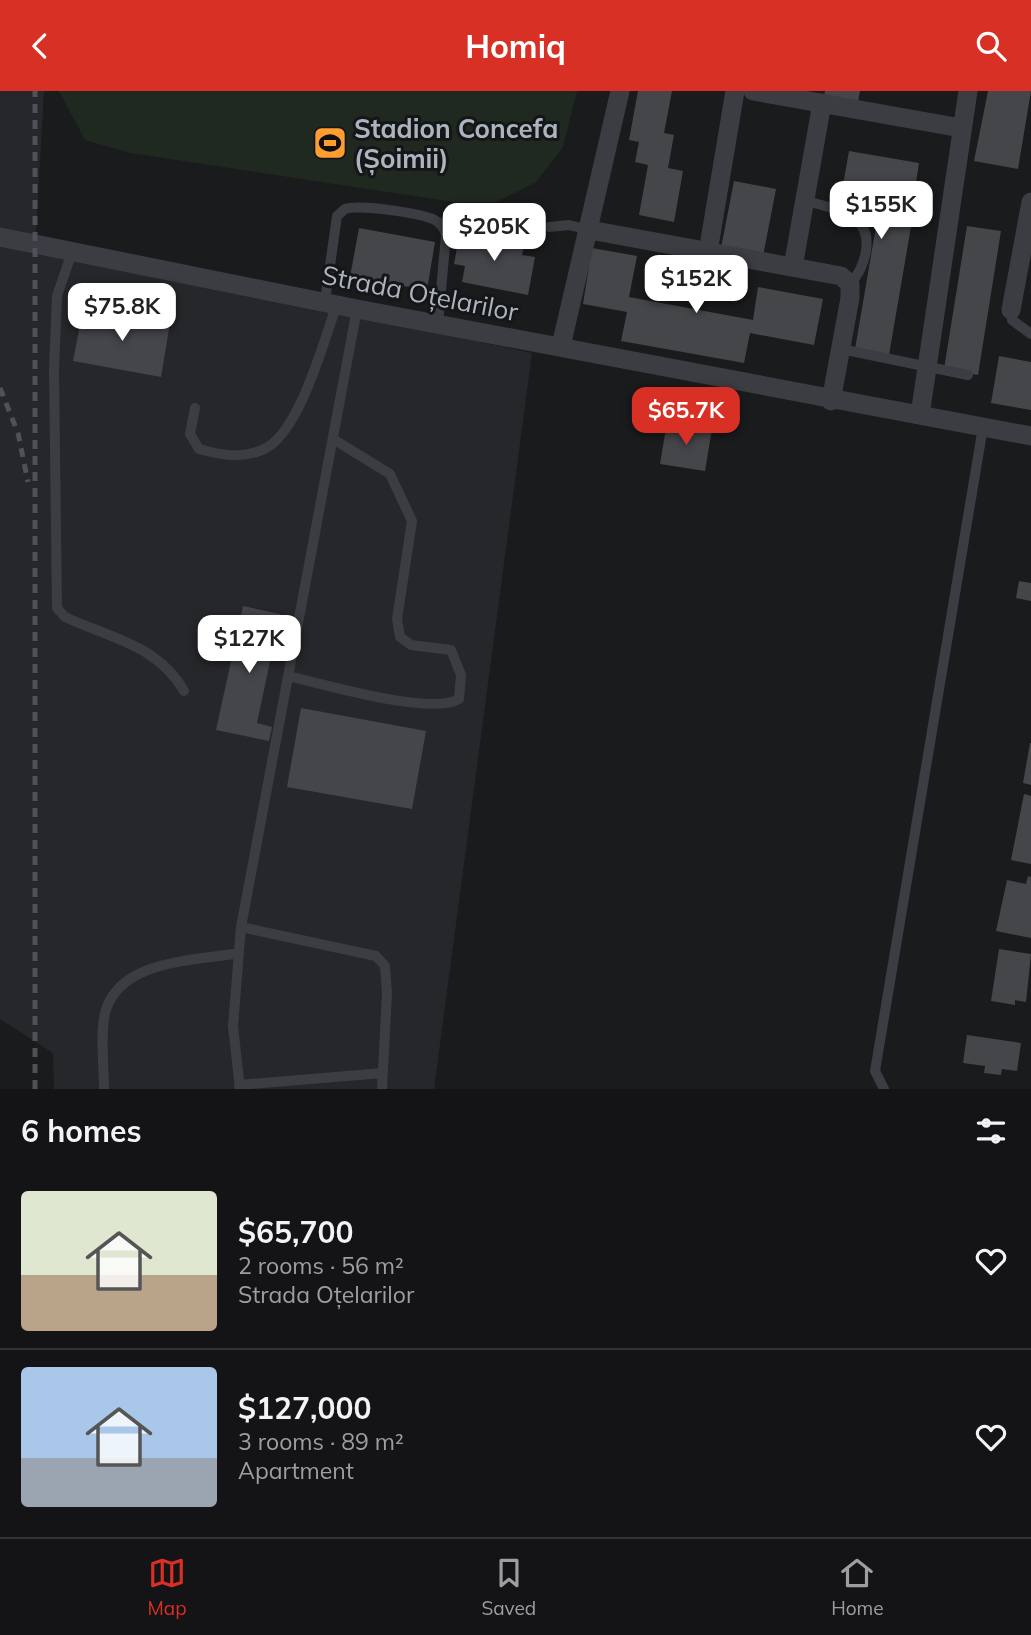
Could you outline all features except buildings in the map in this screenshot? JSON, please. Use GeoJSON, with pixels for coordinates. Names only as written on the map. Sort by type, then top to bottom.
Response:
{"type":"FeatureCollection","features":[{"type":"Feature","properties":{"kind":"street"},"geometry":{"type":"LineString","coordinates":[[561,346],[590,230],[620,91]]}},
{"type":"Feature","properties":{"kind":"street"},"geometry":{"type":"LineString","coordinates":[[708,252],[735,91]]}},
{"type":"Feature","properties":{"kind":"street"},"geometry":{"type":"LineString","coordinates":[[753,91],[961,128]]}},
{"type":"Feature","properties":{"kind":"street"},"geometry":{"type":"LineString","coordinates":[[920,415],[968,91]]}},
{"type":"Feature","properties":{"kind":"street"},"geometry":{"type":"LineString","coordinates":[[793,267],[822,103]]}},
{"type":"Feature","properties":{"kind":"street"},"geometry":{"type":"LineString","coordinates":[[1011,310],[1031,202]]}},
{"type":"Feature","properties":{"kind":"street"},"geometry":{"type":"LineString","coordinates":[[590,230],[841,276],[850,284],[831,401]]}},
{"type":"Feature","properties":{"kind":"street","name":"Strada Oțelarilor"},"geometry":{"type":"LineString","coordinates":[[0,237],[831,401],[1031,436]]}},
{"type":"Feature","properties":{"kind":"lane"},"geometry":{"type":"LineString","coordinates":[[805,201],[830,207],[858,221],[867,242],[864,262],[850,284]]}},
{"type":"Feature","properties":{"kind":"lane"},"geometry":{"type":"LineString","coordinates":[[195,408],[190,434],[199,449],[238,456],[263,450],[278,440],[307,386],[331,303],[337,216],[345,209],[370,209],[434,219],[444,228],[446,235],[438,324]]}},
{"type":"Feature","properties":{"kind":"lane"},"geometry":{"type":"LineString","coordinates":[[549,227],[569,225],[590,230]]}},
{"type":"Feature","properties":{"kind":"lane"},"geometry":{"type":"LineString","coordinates":[[72,251],[57,296],[57,608],[65,617],[146,649],[177,678],[184,691]]}},
{"type":"Feature","properties":{"kind":"lane"},"geometry":{"type":"LineString","coordinates":[[357,309],[241,927],[233,1025],[240,1087],[383,1073]]}},
{"type":"Feature","properties":{"kind":"lane"},"geometry":{"type":"LineString","coordinates":[[1011,310],[1012,320],[1031,334]]}},
{"type":"Feature","properties":{"kind":"lane"},"geometry":{"type":"LineString","coordinates":[[841,349],[968,375]]}},
{"type":"Feature","properties":{"kind":"lane"},"geometry":{"type":"LineString","coordinates":[[884,1089],[875,1071],[983,427]]}},
{"type":"Feature","properties":{"kind":"lane"},"geometry":{"type":"LineString","coordinates":[[288,676],[354,692],[408,701],[451,704],[459,699],[461,675],[451,650],[411,645],[400,637],[397,619],[412,520],[390,474],[333,439]]}},
{"type":"Feature","properties":{"kind":"lane"},"geometry":{"type":"LineString","coordinates":[[241,927],[376,955],[385,966],[387,993],[382,1089]]}},
{"type":"Feature","properties":{"kind":"lane"},"geometry":{"type":"LineString","coordinates":[[104,1089],[105,1013],[119,987],[144,970],[239,953]]}},
{"type":"Feature","properties":{"kind":"shaded area"},"geometry":{"type":"Polygon","coordinates":[[[0,91],[44,91],[35,248],[532,353],[434,1089],[54,1089],[53,1053],[0,1019],[0,91]]]}},
{"type":"Feature","properties":{"kind":"shaded area","name":"Stadion Concefa (Șoimii)"},"geometry":{"type":"Polygon","coordinates":[[[59,91],[577,91],[563,147],[536,182],[496,202],[454,202],[130,153],[85,140],[59,91]]]}},
{"type":"Feature","properties":{"kind":"railway"},"geometry":{"type":"LineString","coordinates":[[35,91],[35,1089]]}},
{"type":"Feature","properties":{"kind":"railway"},"geometry":{"type":"LineString","coordinates":[[0,388],[18,433],[28,482]]}},
{"type":"Feature","properties":{"kind":"place","name":"Stadion Concefa (Șoimii)"},"geometry":{"type":"Point","coordinates":[330,143]}}]}
